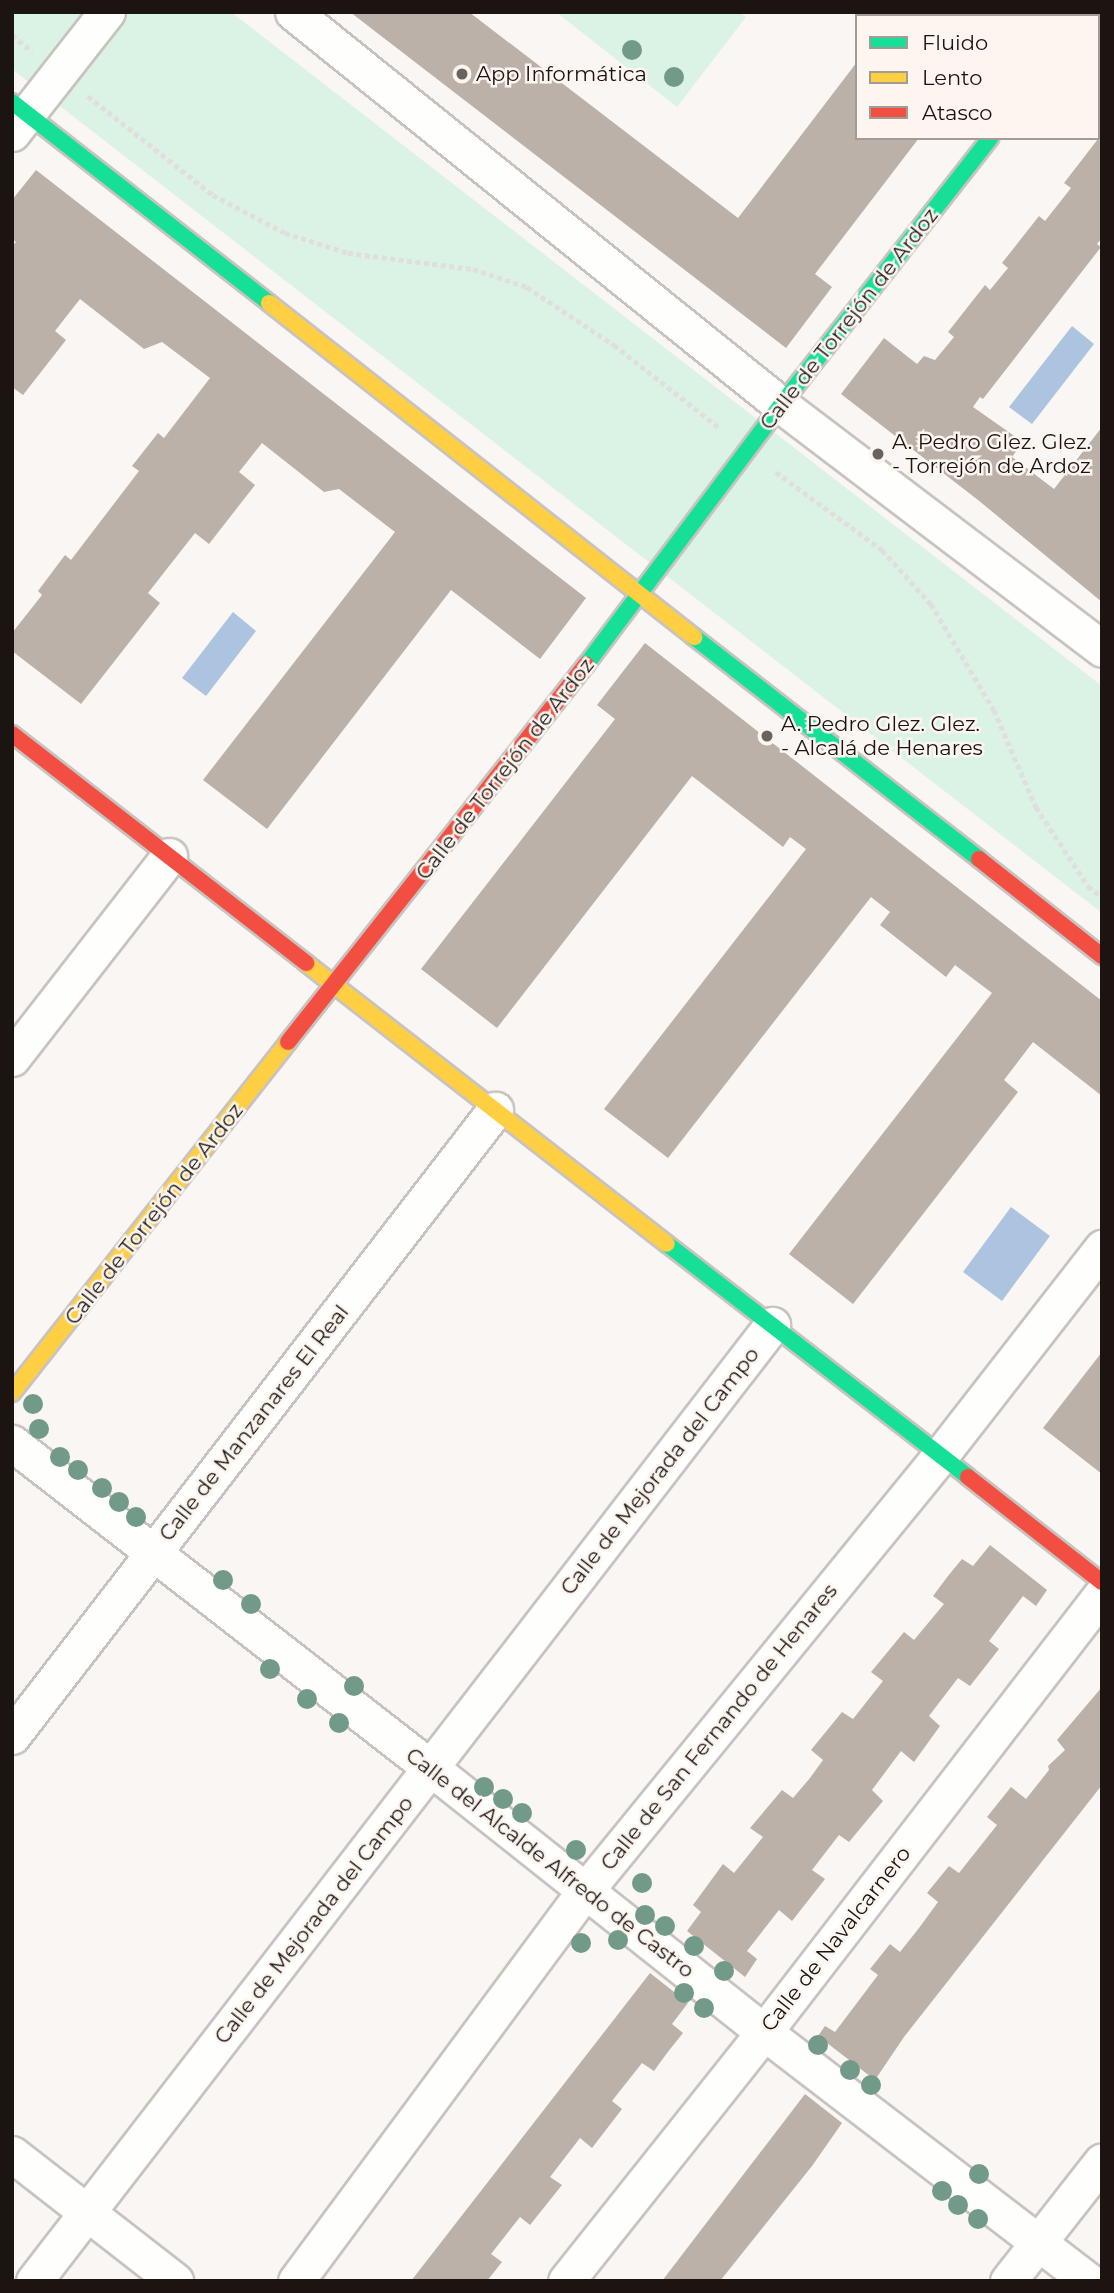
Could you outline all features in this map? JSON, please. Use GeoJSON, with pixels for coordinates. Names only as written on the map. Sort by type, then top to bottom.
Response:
{"type":"FeatureCollection","features":[{"type":"Feature","properties":{"kind":"street"},"geometry":{"type":"LineString","coordinates":[[107,12],[59,73],[17,116],[1102,956]]}},
{"type":"Feature","properties":{"kind":"street"},"geometry":{"type":"LineString","coordinates":[[293,12],[781,405],[1102,649]]}},
{"type":"Feature","properties":{"kind":"street","name":"Calle de Torrejón de Ardoz"},"geometry":{"type":"LineString","coordinates":[[12,1393],[336,986],[640,596],[781,405],[988,140]]}},
{"type":"Feature","properties":{"kind":"street"},"geometry":{"type":"LineString","coordinates":[[12,734],[1102,1582]]}},
{"type":"Feature","properties":{"kind":"street"},"geometry":{"type":"LineString","coordinates":[[12,1058],[169,856]]}},
{"type":"Feature","properties":{"kind":"street","name":"Calle de Manzanares El Real"},"geometry":{"type":"LineString","coordinates":[[12,1736],[495,1110]]}},
{"type":"Feature","properties":{"kind":"street","name":"Calle de San Fernando de Henares"},"geometry":{"type":"LineString","coordinates":[[296,2281],[585,1891],[940,1456],[1102,1248]]}},
{"type":"Feature","properties":{"kind":"street","name":"Calle de Mejorada del Campo"},"geometry":{"type":"LineString","coordinates":[[34,2281],[432,1769],[772,1325]]}},
{"type":"Feature","properties":{"kind":"street","name":"Calle del Alcalde Alfredo de Castro"},"geometry":{"type":"LineString","coordinates":[[12,1443],[432,1769],[764,2032],[1089,2281]]}},
{"type":"Feature","properties":{"kind":"street","name":"Calle de Navalcarnero"},"geometry":{"type":"LineString","coordinates":[[566,2281],[764,2032],[1102,1594]]}},
{"type":"Feature","properties":{"kind":"street"},"geometry":{"type":"LineString","coordinates":[[12,2154],[175,2281]]}},
{"type":"Feature","properties":{"kind":"street"},"geometry":{"type":"LineString","coordinates":[[1008,2281],[1102,2161]]}},
{"type":"Feature","properties":{"kind":"path"},"geometry":{"type":"LineString","coordinates":[[12,35],[212,195],[285,233],[348,253],[473,269],[527,287],[614,345],[882,550],[931,604],[994,709],[1036,807],[1088,886],[1102,897]]}},
{"type":"Feature","properties":{"kind":"green space"},"geometry":{"type":"Polygon","coordinates":[[[12,12],[231,12],[1102,686],[1102,913],[12,69],[12,12]]]}},
{"type":"Feature","properties":{"kind":"green space"},"geometry":{"type":"Polygon","coordinates":[[[556,12],[739,12],[746,17],[677,107],[556,12]]]}},
{"type":"Feature","properties":{"kind":"water"},"geometry":{"type":"Polygon","coordinates":[[[1072,326],[1094,344],[1032,424],[1009,407],[1072,326]]]}},
{"type":"Feature","properties":{"kind":"water"},"geometry":{"type":"Polygon","coordinates":[[[233,612],[256,631],[206,696],[182,678],[233,612]]]}},
{"type":"Feature","properties":{"kind":"water"},"geometry":{"type":"Polygon","coordinates":[[[1011,1207],[1050,1236],[1002,1301],[963,1272],[1011,1207]]]}},
{"type":"Feature","properties":{"kind":"building"},"geometry":{"type":"Polygon","coordinates":[[[350,12],[469,12],[738,218],[855,65],[855,140],[917,140],[815,274],[832,287],[786,348],[350,12]]]}},
{"type":"Feature","properties":{"kind":"building"},"geometry":{"type":"Polygon","coordinates":[[[991,12],[993,14],[893,14],[991,12]]]}},
{"type":"Feature","properties":{"kind":"building"},"geometry":{"type":"Polygon","coordinates":[[[1097,140],[1102,142],[1102,238],[1097,244],[1101,247],[983,399],[980,397],[973,407],[1023,442],[1012,457],[1054,489],[1102,427],[1102,602],[978,500],[841,394],[884,338],[917,364],[924,356],[935,360],[954,337],[948,332],[985,285],[990,290],[1008,268],[1002,263],[1039,216],[1045,221],[1071,188],[1064,183],[1097,140]]]}},
{"type":"Feature","properties":{"kind":"building"},"geometry":{"type":"Polygon","coordinates":[[[36,170],[586,598],[540,659],[451,590],[267,829],[203,780],[395,532],[339,489],[324,492],[262,443],[239,472],[255,485],[209,544],[195,533],[148,593],[160,603],[81,704],[12,651],[12,633],[42,595],[38,591],[65,555],[71,560],[139,471],[132,466],[158,433],[164,438],[210,378],[162,342],[144,349],[80,299],[55,331],[66,340],[23,395],[12,387],[12,246],[16,242],[12,239],[12,200],[36,170]]]}},
{"type":"Feature","properties":{"kind":"building"},"geometry":{"type":"Polygon","coordinates":[[[645,643],[1102,1001],[1102,1096],[1033,1042],[1004,1080],[1018,1092],[853,1304],[789,1254],[992,993],[955,965],[946,977],[880,925],[890,912],[871,897],[668,1158],[604,1109],[806,849],[790,837],[783,847],[692,776],[497,1028],[421,969],[615,719],[597,705],[645,643]]]}},
{"type":"Feature","properties":{"kind":"building"},"geometry":{"type":"Polygon","coordinates":[[[1102,1352],[1102,1474],[1043,1428],[1102,1352]]]}},
{"type":"Feature","properties":{"kind":"building"},"geometry":{"type":"Polygon","coordinates":[[[990,1545],[1047,1590],[1036,1606],[1023,1596],[989,1641],[999,1649],[970,1686],[958,1678],[929,1716],[940,1726],[914,1762],[901,1751],[872,1790],[883,1801],[849,1842],[839,1835],[812,1870],[825,1879],[792,1921],[779,1910],[747,1951],[757,1959],[745,1977],[687,1931],[701,1912],[693,1905],[723,1864],[734,1873],[763,1837],[750,1828],[782,1790],[793,1798],[810,1778],[823,1760],[811,1750],[842,1712],[853,1719],[883,1681],[871,1672],[904,1632],[914,1640],[944,1604],[933,1596],[962,1559],[973,1566],[990,1545]]]}},
{"type":"Feature","properties":{"kind":"building"},"geometry":{"type":"Polygon","coordinates":[[[1102,1687],[1102,1785],[904,2037],[875,2080],[818,2036],[825,2026],[835,2032],[878,1975],[870,1969],[890,1944],[900,1952],[919,1928],[938,1902],[927,1893],[949,1866],[959,1873],[997,1825],[987,1817],[1011,1787],[1026,1799],[1049,1770],[1048,1766],[1065,1750],[1057,1740],[1102,1687]]]}},
{"type":"Feature","properties":{"kind":"building"},"geometry":{"type":"Polygon","coordinates":[[[650,1973],[688,2003],[672,2024],[683,2033],[654,2071],[642,2063],[612,2101],[622,2109],[592,2148],[580,2138],[550,2177],[562,2185],[530,2225],[520,2217],[491,2254],[502,2262],[487,2281],[411,2281],[650,1973]]]}},
{"type":"Feature","properties":{"kind":"building"},"geometry":{"type":"Polygon","coordinates":[[[805,2094],[842,2123],[812,2166],[720,2281],[662,2281],[805,2094]]]}},
{"type":"Feature","properties":{"kind":"traffic: fast"},"geometry":{"type":"LineString","coordinates":[[12,102],[269,303]]}},
{"type":"Feature","properties":{"kind":"traffic: fast"},"geometry":{"type":"LineString","coordinates":[[586,665],[781,405],[988,140]]}},
{"type":"Feature","properties":{"kind":"traffic: fast"},"geometry":{"type":"LineString","coordinates":[[694,637],[979,859]]}},
{"type":"Feature","properties":{"kind":"traffic: fast"},"geometry":{"type":"LineString","coordinates":[[667,1244],[968,1477]]}},
{"type":"Feature","properties":{"kind":"traffic: slow"},"geometry":{"type":"LineString","coordinates":[[269,303],[694,637]]}},
{"type":"Feature","properties":{"kind":"traffic: slow"},"geometry":{"type":"LineString","coordinates":[[306,963],[667,1244]]}},
{"type":"Feature","properties":{"kind":"traffic: slow"},"geometry":{"type":"LineString","coordinates":[[12,1393],[288,1042]]}},
{"type":"Feature","properties":{"kind":"traffic: jam"},"geometry":{"type":"LineString","coordinates":[[288,1042],[586,665]]}},
{"type":"Feature","properties":{"kind":"traffic: jam"},"geometry":{"type":"LineString","coordinates":[[12,734],[306,963]]}},
{"type":"Feature","properties":{"kind":"traffic: jam"},"geometry":{"type":"LineString","coordinates":[[979,859],[1102,956]]}},
{"type":"Feature","properties":{"kind":"traffic: jam"},"geometry":{"type":"LineString","coordinates":[[968,1477],[1102,1582]]}},
{"type":"Feature","properties":{"kind":"place","name":"App Informática"},"geometry":{"type":"Point","coordinates":[462,74]}},
{"type":"Feature","properties":{"kind":"place","name":"A. Pedro Glez. Glez. - Torrejón de Ardoz"},"geometry":{"type":"Point","coordinates":[878,454]}},
{"type":"Feature","properties":{"kind":"place","name":"A. Pedro Glez. Glez. - Alcalá de Henares"},"geometry":{"type":"Point","coordinates":[767,736]}}]}
